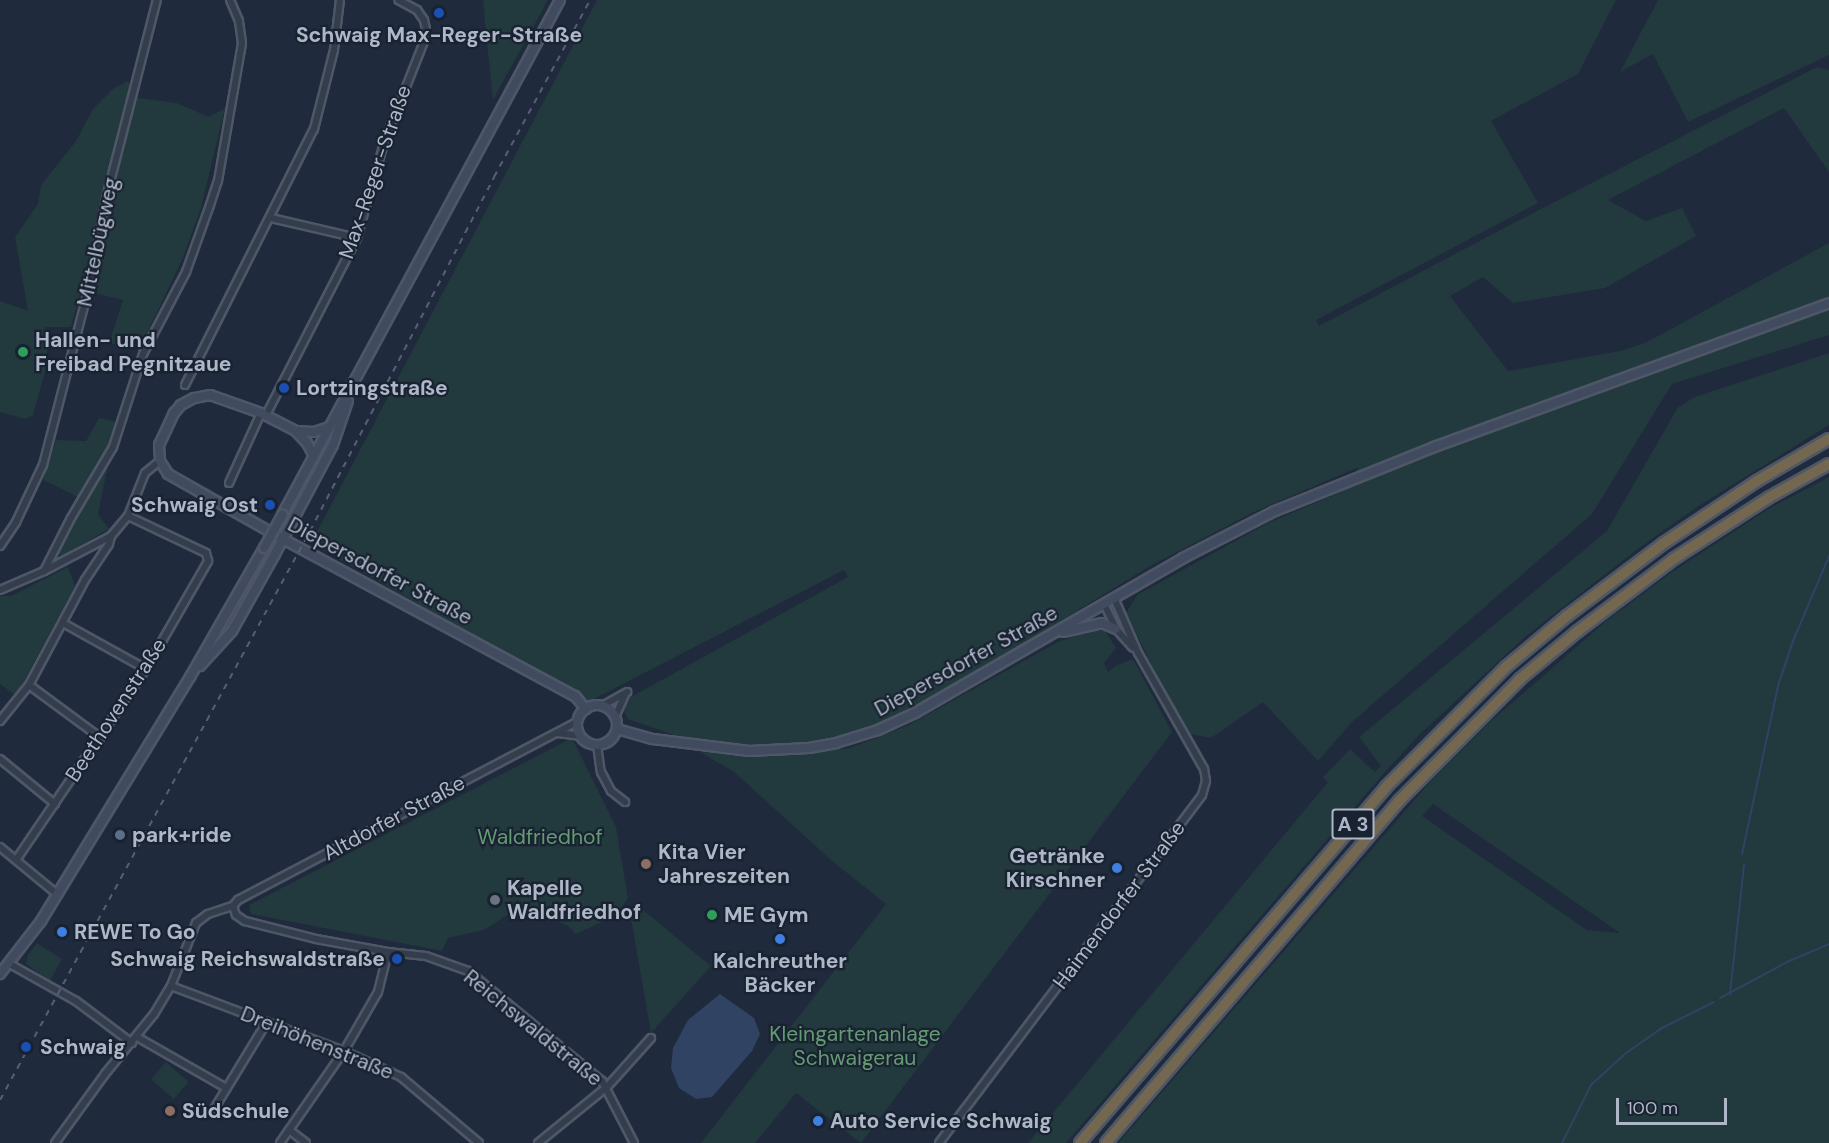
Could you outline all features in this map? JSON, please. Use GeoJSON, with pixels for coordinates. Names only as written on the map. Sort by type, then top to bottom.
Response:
{"type":"FeatureCollection","features":[{"type":"Feature","properties":{"kind":"highway","name":"A 3"},"geometry":{"type":"LineString","coordinates":[[1080,1143],[1386,787],[1506,667],[1567,616],[1664,543],[1757,481],[1829,439]]}},
{"type":"Feature","properties":{"kind":"highway","name":"A 3"},"geometry":{"type":"LineString","coordinates":[[1106,1143],[1399,801],[1513,686],[1578,631],[1675,558],[1768,498],[1829,464]]}},
{"type":"Feature","properties":{"kind":"street","name":"Mittelbügweg"},"geometry":{"type":"LineString","coordinates":[[0,546],[16,522],[43,465],[91,279],[106,198],[157,0]]}},
{"type":"Feature","properties":{"kind":"street"},"geometry":{"type":"LineString","coordinates":[[44,571],[71,518],[113,447],[143,354],[186,272],[210,205],[220,169],[242,43],[239,21],[230,0]]}},
{"type":"Feature","properties":{"kind":"street"},"geometry":{"type":"LineString","coordinates":[[185,385],[314,129],[334,50],[340,0]]}},
{"type":"Feature","properties":{"kind":"street","name":"Max-Reger-Straße"},"geometry":{"type":"LineString","coordinates":[[263,414],[357,238],[385,140],[426,29],[417,10],[398,0]]}},
{"type":"Feature","properties":{"kind":"street"},"geometry":{"type":"LineString","coordinates":[[0,974],[29,938],[58,895],[190,677],[264,548],[560,0]]}},
{"type":"Feature","properties":{"kind":"street"},"geometry":{"type":"LineString","coordinates":[[271,218],[357,238]]}},
{"type":"Feature","properties":{"kind":"street","name":"Diepersdorfer Straße"},"geometry":{"type":"LineString","coordinates":[[617,729],[653,739],[749,751],[784,750],[836,743],[878,730],[915,713],[1237,528],[1313,494],[1434,447],[1829,303]]}},
{"type":"Feature","properties":{"kind":"street"},"geometry":{"type":"LineString","coordinates":[[190,677],[232,631],[333,446],[353,384]]}},
{"type":"Feature","properties":{"kind":"street"},"geometry":{"type":"LineString","coordinates":[[0,590],[44,571],[111,536],[128,516],[145,473],[160,461],[160,439],[174,413],[187,401],[205,395],[215,396],[263,414],[296,431],[307,443],[314,456]]}},
{"type":"Feature","properties":{"kind":"street"},"geometry":{"type":"LineString","coordinates":[[229,483],[263,414]]}},
{"type":"Feature","properties":{"kind":"street"},"geometry":{"type":"LineString","coordinates":[[296,431],[314,432],[329,427]]}},
{"type":"Feature","properties":{"kind":"street","name":"Diepersdorfer Straße"},"geometry":{"type":"LineString","coordinates":[[160,461],[168,474],[283,539],[575,696],[586,709]]}},
{"type":"Feature","properties":{"kind":"street","name":"Beethovenstraße"},"geometry":{"type":"LineString","coordinates":[[16,860],[146,669],[209,557],[128,516]]}},
{"type":"Feature","properties":{"kind":"street"},"geometry":{"type":"LineString","coordinates":[[0,721],[29,685],[85,580],[109,544],[111,536]]}},
{"type":"Feature","properties":{"kind":"street","name":"Haimendorfer Straße"},"geometry":{"type":"LineString","coordinates":[[939,1143],[1202,795],[1206,781],[1204,769],[1138,653],[1114,598]]}},
{"type":"Feature","properties":{"kind":"street","name":"Haimendorfer Straße"},"geometry":{"type":"LineString","coordinates":[[1104,604],[1116,629],[1138,653]]}},
{"type":"Feature","properties":{"kind":"street"},"geometry":{"type":"LineString","coordinates":[[63,623],[146,669]]}},
{"type":"Feature","properties":{"kind":"street"},"geometry":{"type":"LineString","coordinates":[[1051,635],[1089,624],[1102,623],[1116,629]]}},
{"type":"Feature","properties":{"kind":"street"},"geometry":{"type":"LineString","coordinates":[[29,685],[101,738]]}},
{"type":"Feature","properties":{"kind":"street"},"geometry":{"type":"LineString","coordinates":[[557,733],[580,736],[591,744],[597,745],[610,741],[617,729],[615,717],[627,692],[602,706],[586,709],[578,722],[580,736]]}},
{"type":"Feature","properties":{"kind":"street"},"geometry":{"type":"LineString","coordinates":[[602,706],[615,717]]}},
{"type":"Feature","properties":{"kind":"street","name":"Altdorfer Straße"},"geometry":{"type":"LineString","coordinates":[[55,1143],[105,1074],[137,1036],[171,986],[196,922],[208,914],[233,906],[238,900],[578,722]]}},
{"type":"Feature","properties":{"kind":"street"},"geometry":{"type":"LineString","coordinates":[[597,745],[601,771],[611,790],[625,802]]}},
{"type":"Feature","properties":{"kind":"street"},"geometry":{"type":"LineString","coordinates":[[0,759],[55,804]]}},
{"type":"Feature","properties":{"kind":"street"},"geometry":{"type":"LineString","coordinates":[[0,847],[58,895]]}},
{"type":"Feature","properties":{"kind":"street","name":"Reichswaldstraße"},"geometry":{"type":"LineString","coordinates":[[233,906],[236,915],[245,921],[316,939],[388,952],[426,956],[468,971],[602,1081],[634,1143]]}},
{"type":"Feature","properties":{"kind":"street"},"geometry":{"type":"LineString","coordinates":[[280,1143],[345,1051],[378,992],[388,952]]}},
{"type":"Feature","properties":{"kind":"street"},"geometry":{"type":"LineString","coordinates":[[8,963],[76,1001],[132,1042]]}},
{"type":"Feature","properties":{"kind":"street","name":"Dreihöhenstraße"},"geometry":{"type":"LineString","coordinates":[[171,986],[345,1051],[401,1077],[479,1143]]}},
{"type":"Feature","properties":{"kind":"street"},"geometry":{"type":"LineString","coordinates":[[214,1109],[267,1022]]}},
{"type":"Feature","properties":{"kind":"street"},"geometry":{"type":"LineString","coordinates":[[137,1036],[226,1088]]}},
{"type":"Feature","properties":{"kind":"street"},"geometry":{"type":"LineString","coordinates":[[538,1143],[607,1088],[651,1038]]}},
{"type":"Feature","properties":{"kind":"street"},"geometry":{"type":"LineString","coordinates":[[289,1130],[306,1143]]}},
{"type":"Feature","properties":{"kind":"green space"},"geometry":{"type":"Polygon","coordinates":[[[483,0],[548,0],[493,100],[485,23],[483,0]]]}},
{"type":"Feature","properties":{"kind":"green space"},"geometry":{"type":"Polygon","coordinates":[[[597,0],[1616,0],[1578,74],[1491,121],[1538,203],[1316,320],[1319,326],[1817,67],[1829,70],[1829,172],[1784,108],[1608,200],[1646,221],[1682,208],[1696,236],[1605,288],[1513,303],[1483,277],[1450,296],[1508,371],[1620,351],[1647,342],[1829,243],[1829,335],[1672,384],[1592,514],[1352,722],[1318,761],[1263,702],[1211,738],[1186,733],[1126,613],[1137,595],[1268,523],[1341,492],[1359,467],[1256,511],[1150,566],[938,696],[886,722],[857,732],[785,747],[683,738],[628,719],[620,703],[848,577],[844,570],[590,701],[311,543],[597,0]]]}},
{"type":"Feature","properties":{"kind":"green space"},"geometry":{"type":"Polygon","coordinates":[[[1658,0],[1829,0],[1829,55],[1688,122],[1653,54],[1620,72],[1658,0]]]}},
{"type":"Feature","properties":{"kind":"green space"},"geometry":{"type":"Polygon","coordinates":[[[128,81],[138,98],[177,103],[209,117],[225,108],[201,208],[182,260],[139,350],[109,343],[123,300],[81,290],[71,327],[45,327],[48,361],[33,415],[26,419],[0,412],[0,301],[28,311],[15,237],[38,204],[41,185],[76,141],[93,109],[113,89],[128,81]]]}},
{"type":"Feature","properties":{"kind":"green space"},"geometry":{"type":"Polygon","coordinates":[[[1829,353],[1829,425],[1697,507],[1639,548],[1526,636],[1419,735],[1385,772],[1066,1143],[1028,1143],[1328,782],[1323,777],[1350,749],[1375,772],[1381,766],[1359,737],[1607,531],[1678,407],[1695,397],[1829,353]]]}},
{"type":"Feature","properties":{"kind":"green space"},"geometry":{"type":"Polygon","coordinates":[[[99,418],[117,422],[98,514],[109,529],[61,556],[58,552],[86,501],[43,480],[56,440],[86,441],[99,418]]]}},
{"type":"Feature","properties":{"kind":"green space"},"geometry":{"type":"Polygon","coordinates":[[[1829,477],[1829,1143],[1118,1143],[1430,782],[1490,722],[1605,622],[1672,572],[1770,508],[1829,477]],[[1433,804],[1422,816],[1587,930],[1620,933],[1433,804]]]}},
{"type":"Feature","properties":{"kind":"green space"},"geometry":{"type":"Polygon","coordinates":[[[68,567],[75,586],[16,696],[0,684],[0,596],[11,596],[68,567]]]}},
{"type":"Feature","properties":{"kind":"green space","name":"Kleingartenanlage Schwaigerau"},"geometry":{"type":"Polygon","coordinates":[[[1093,630],[1105,631],[1116,648],[1104,663],[1108,672],[1115,666],[1133,659],[1172,732],[861,1143],[796,1093],[755,1143],[701,1143],[886,904],[832,861],[734,772],[700,752],[767,756],[850,748],[907,726],[1058,642],[1093,630]]]}},
{"type":"Feature","properties":{"kind":"green space","name":"Waldfriedhof"},"geometry":{"type":"Polygon","coordinates":[[[572,738],[616,827],[628,898],[617,915],[576,934],[568,926],[521,906],[484,930],[448,938],[442,951],[251,914],[249,905],[572,738]]]}},
{"type":"Feature","properties":{"kind":"green space"},"geometry":{"type":"Polygon","coordinates":[[[643,910],[711,966],[651,1033],[631,919],[643,910]]]}},
{"type":"Feature","properties":{"kind":"green space"},"geometry":{"type":"Polygon","coordinates":[[[37,943],[62,959],[50,981],[26,964],[28,955],[37,943]]]}},
{"type":"Feature","properties":{"kind":"green space"},"geometry":{"type":"Polygon","coordinates":[[[166,1062],[189,1082],[174,1099],[151,1079],[166,1062]]]}},
{"type":"Feature","properties":{"kind":"water"},"geometry":{"type":"Polygon","coordinates":[[[720,994],[754,1018],[760,1034],[752,1051],[712,1097],[696,1099],[679,1088],[671,1068],[673,1048],[688,1020],[720,994]]]}},
{"type":"Feature","properties":{"kind":"waterway"},"geometry":{"type":"LineString","coordinates":[[1742,854],[1778,686],[1793,641],[1829,556]]}},
{"type":"Feature","properties":{"kind":"waterway"},"geometry":{"type":"LineString","coordinates":[[1730,994],[1744,865]]}},
{"type":"Feature","properties":{"kind":"waterway"},"geometry":{"type":"LineString","coordinates":[[1720,998],[1787,962],[1829,944]]}},
{"type":"Feature","properties":{"kind":"waterway"},"geometry":{"type":"LineString","coordinates":[[1562,1143],[1591,1085],[1626,1053],[1662,1028],[1714,1002]]}},
{"type":"Feature","properties":{"kind":"railway"},"geometry":{"type":"LineString","coordinates":[[0,1100],[310,531],[494,177],[590,0]]}},
{"type":"Feature","properties":{"kind":"place","name":"Schwaig Max-Reger-Straße"},"geometry":{"type":"Point","coordinates":[439,13]}},
{"type":"Feature","properties":{"kind":"place","name":"Hallen- und Freibad Pegnitzaue"},"geometry":{"type":"Point","coordinates":[23,352]}},
{"type":"Feature","properties":{"kind":"place","name":"Lortzingstraße"},"geometry":{"type":"Point","coordinates":[284,388]}},
{"type":"Feature","properties":{"kind":"place","name":"Schwaig Ost"},"geometry":{"type":"Point","coordinates":[270,505]}},
{"type":"Feature","properties":{"kind":"place","name":"park+ride"},"geometry":{"type":"Point","coordinates":[120,835]}},
{"type":"Feature","properties":{"kind":"place","name":"Kita Vier Jahreszeiten"},"geometry":{"type":"Point","coordinates":[646,864]}},
{"type":"Feature","properties":{"kind":"place","name":"Getränke Kirschner"},"geometry":{"type":"Point","coordinates":[1117,868]}},
{"type":"Feature","properties":{"kind":"place","name":"Kapelle Waldfriedhof"},"geometry":{"type":"Point","coordinates":[495,900]}},
{"type":"Feature","properties":{"kind":"place","name":"ME Gym"},"geometry":{"type":"Point","coordinates":[712,915]}},
{"type":"Feature","properties":{"kind":"place","name":"REWE To Go"},"geometry":{"type":"Point","coordinates":[62,932]}},
{"type":"Feature","properties":{"kind":"place","name":"Kalchreuther Bäcker"},"geometry":{"type":"Point","coordinates":[780,939]}},
{"type":"Feature","properties":{"kind":"place","name":"Schwaig Reichswaldstraße"},"geometry":{"type":"Point","coordinates":[397,959]}},
{"type":"Feature","properties":{"kind":"place","name":"Schwaig"},"geometry":{"type":"Point","coordinates":[26,1047]}},
{"type":"Feature","properties":{"kind":"place","name":"Südschule"},"geometry":{"type":"Point","coordinates":[170,1111]}},
{"type":"Feature","properties":{"kind":"place","name":"Auto Service Schwaig"},"geometry":{"type":"Point","coordinates":[818,1121]}}]}
